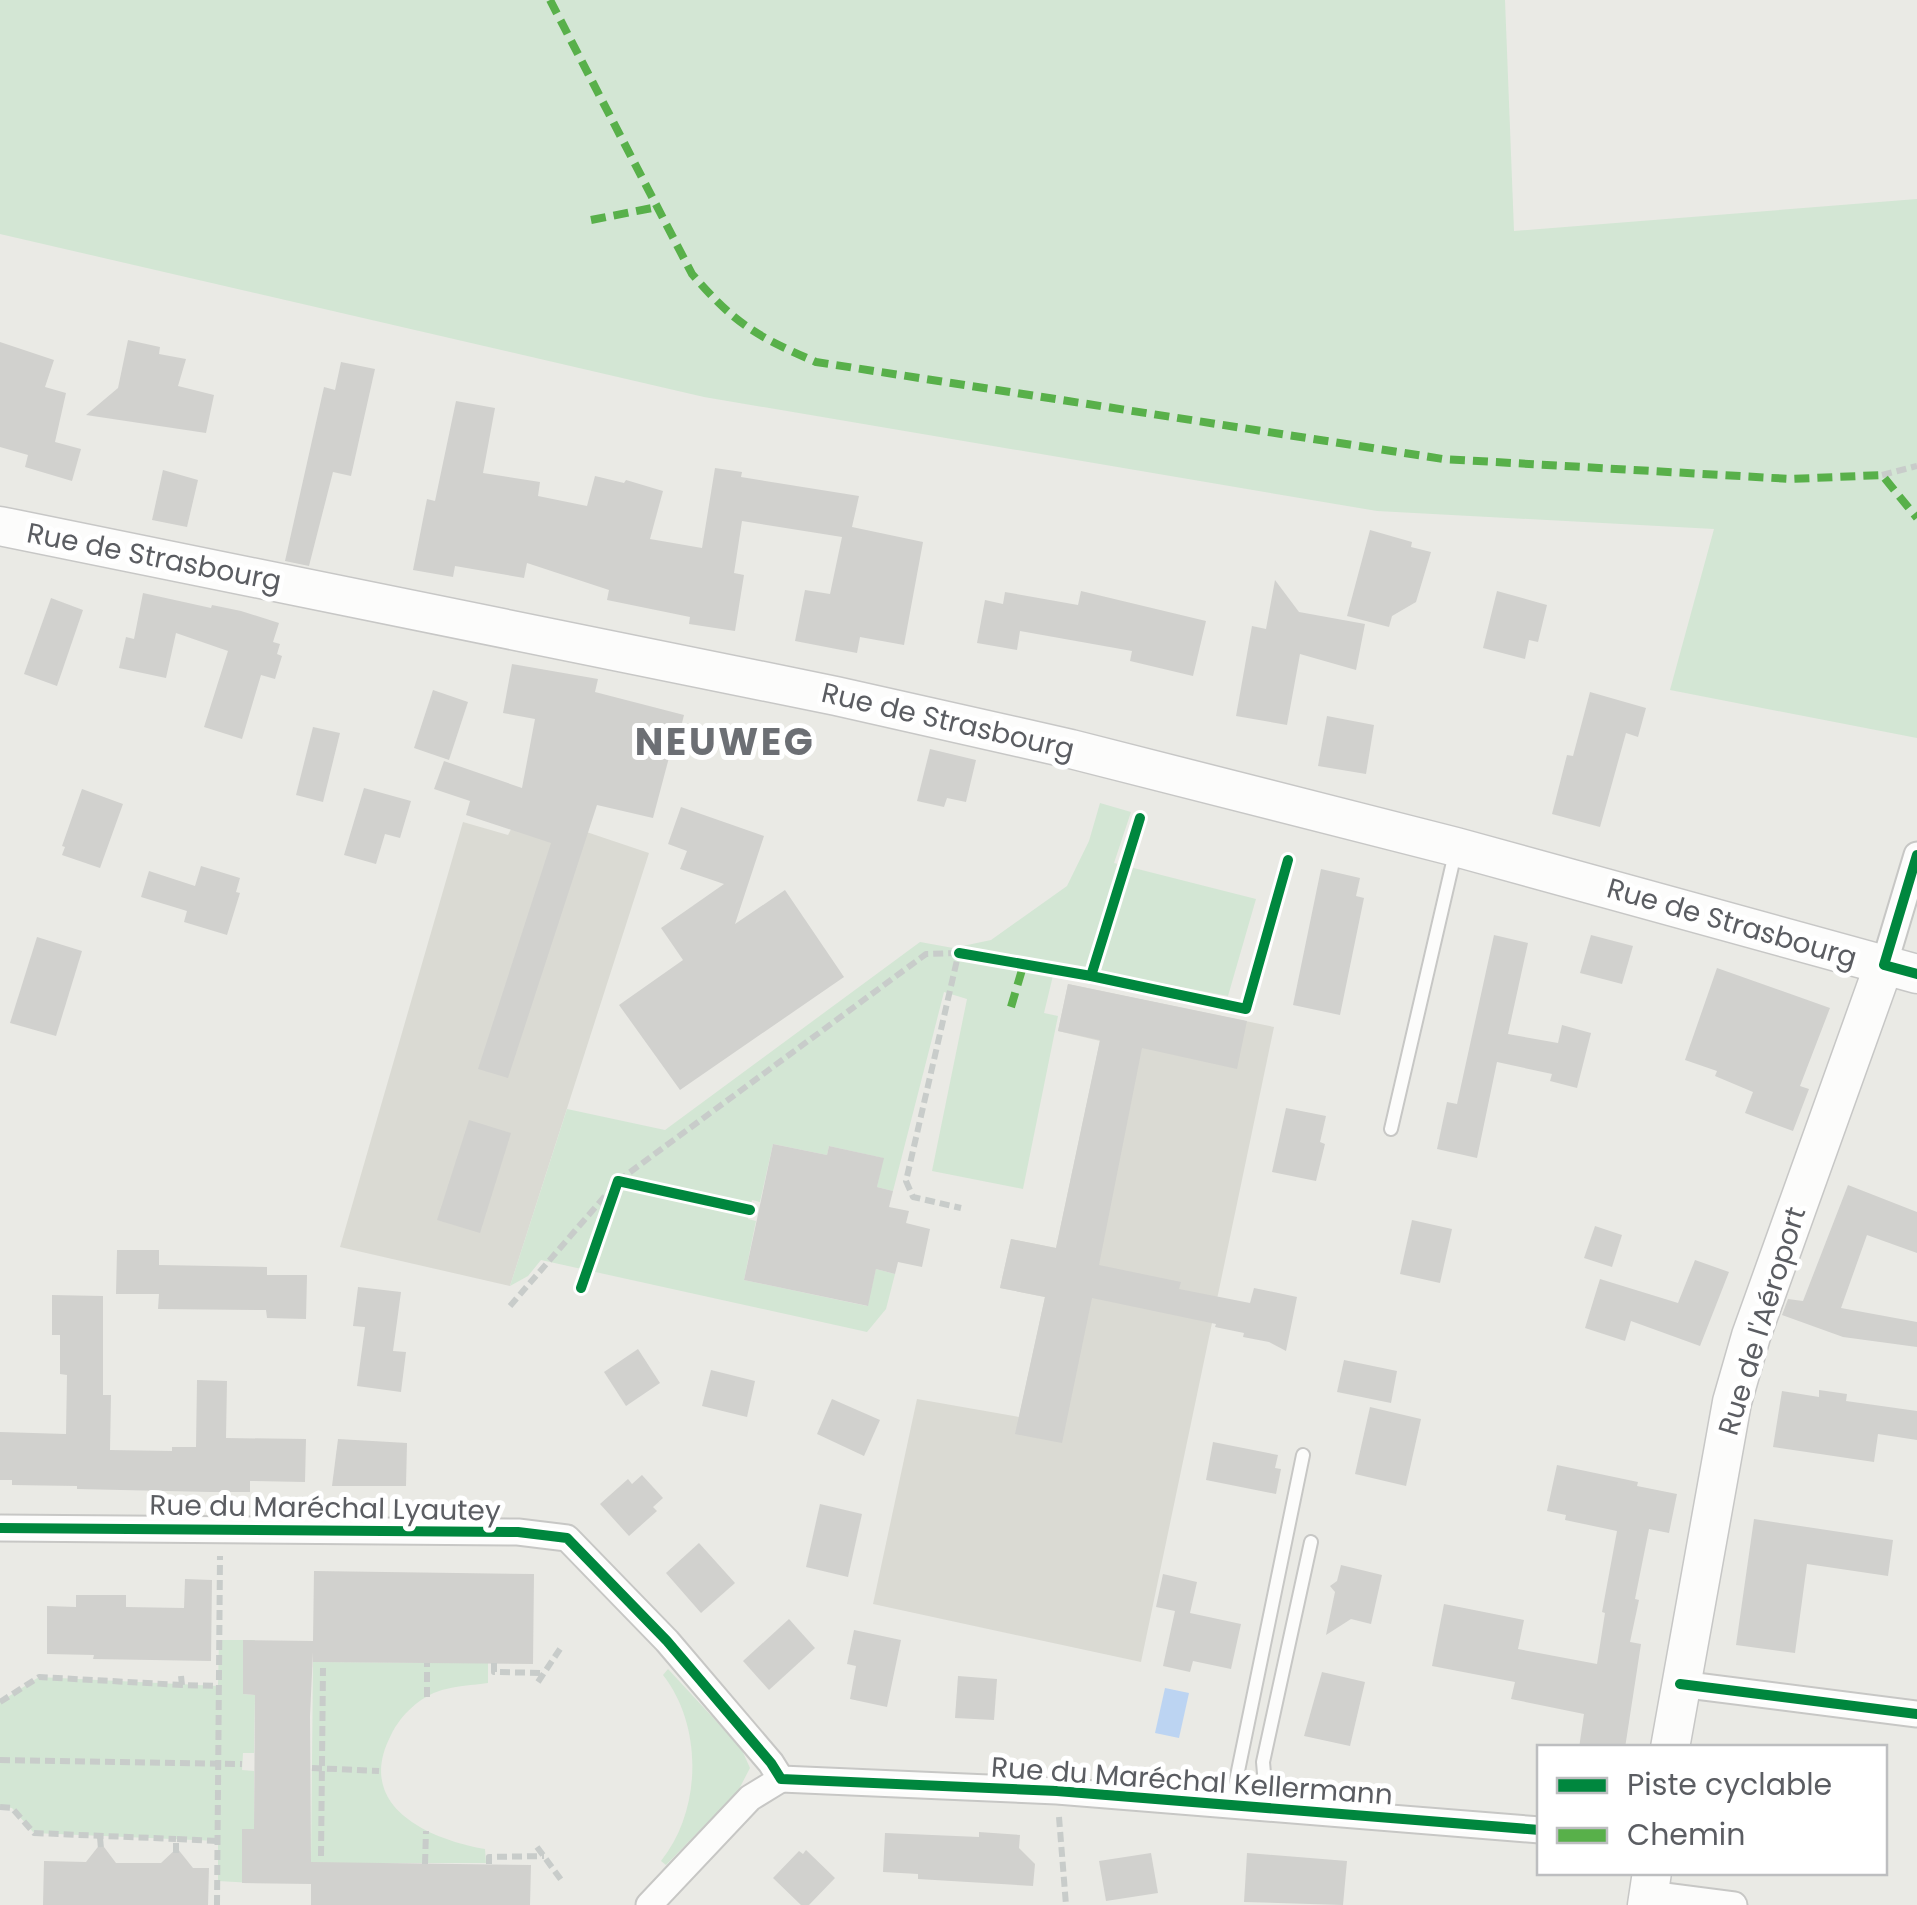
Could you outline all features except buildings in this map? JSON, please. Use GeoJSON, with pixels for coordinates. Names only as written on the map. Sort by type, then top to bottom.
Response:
{"type":"FeatureCollection","features":[{"type":"Feature","properties":{"kind":"main road","name":"Rue de Strasbourg"},"geometry":{"type":"LineString","coordinates":[[0,526],[836,696],[1070,749],[1456,846],[1900,969]]}},
{"type":"Feature","properties":{"kind":"main road","name":"Rue de l'Aéroport"},"geometry":{"type":"LineString","coordinates":[[1670,1745],[1724,1436],[1742,1369],[1900,969]]}},
{"type":"Feature","properties":{"kind":"street"},"geometry":{"type":"LineString","coordinates":[[1900,969],[1917,855]]}},
{"type":"Feature","properties":{"kind":"street","name":"Rue du Maréchal Lyautey"},"geometry":{"type":"LineString","coordinates":[[0,1528],[518,1532],[567,1538],[667,1641],[771,1762],[781,1780]]}},
{"type":"Feature","properties":{"kind":"street"},"geometry":{"type":"LineString","coordinates":[[1680,1684],[1917,1714]]}},
{"type":"Feature","properties":{"kind":"street"},"geometry":{"type":"LineString","coordinates":[[649,1905],[750,1798],[781,1780]]}},
{"type":"Feature","properties":{"kind":"street","name":"Rue du Maréchal Kellermann"},"geometry":{"type":"LineString","coordinates":[[781,1780],[1057,1791],[1537,1830]]}},
{"type":"Feature","properties":{"kind":"street"},"geometry":{"type":"LineString","coordinates":[[1649,1890],[1734,1905]]}},
{"type":"Feature","properties":{"kind":"lane"},"geometry":{"type":"LineString","coordinates":[[1391,1129],[1456,846]]}},
{"type":"Feature","properties":{"kind":"lane"},"geometry":{"type":"LineString","coordinates":[[1231,1805],[1302,1456]]}},
{"type":"Feature","properties":{"kind":"lane"},"geometry":{"type":"LineString","coordinates":[[1267,1808],[1263,1762],[1311,1542]]}},
{"type":"Feature","properties":{"kind":"path"},"geometry":{"type":"LineString","coordinates":[[1882,474],[1917,466]]}},
{"type":"Feature","properties":{"kind":"path"},"geometry":{"type":"LineString","coordinates":[[1091,976],[1140,818]]}},
{"type":"Feature","properties":{"kind":"path"},"geometry":{"type":"LineString","coordinates":[[510,1306],[618,1181],[926,954],[960,950],[1246,1009],[1288,860]]}},
{"type":"Feature","properties":{"kind":"path"},"geometry":{"type":"LineString","coordinates":[[960,950],[906,1181],[913,1196],[961,1208]]}},
{"type":"Feature","properties":{"kind":"path"},"geometry":{"type":"LineString","coordinates":[[618,1181],[750,1210]]}},
{"type":"Feature","properties":{"kind":"path"},"geometry":{"type":"LineString","coordinates":[[581,1288],[618,1181]]}},
{"type":"Feature","properties":{"kind":"path"},"geometry":{"type":"LineString","coordinates":[[217,1905],[220,1530]]}},
{"type":"Feature","properties":{"kind":"path"},"geometry":{"type":"LineString","coordinates":[[538,1682],[560,1649]]}},
{"type":"Feature","properties":{"kind":"path"},"geometry":{"type":"LineString","coordinates":[[427,1663],[427,1697]]}},
{"type":"Feature","properties":{"kind":"path"},"geometry":{"type":"LineString","coordinates":[[494,1663],[494,1672],[544,1673]]}},
{"type":"Feature","properties":{"kind":"path"},"geometry":{"type":"LineString","coordinates":[[102,1680],[103,1668]]}},
{"type":"Feature","properties":{"kind":"path"},"geometry":{"type":"LineString","coordinates":[[321,1856],[323,1668]]}},
{"type":"Feature","properties":{"kind":"path"},"geometry":{"type":"LineString","coordinates":[[0,1702],[39,1677],[181,1680],[218,1686]]}},
{"type":"Feature","properties":{"kind":"path"},"geometry":{"type":"LineString","coordinates":[[0,1760],[242,1764]]}},
{"type":"Feature","properties":{"kind":"path"},"geometry":{"type":"LineString","coordinates":[[312,1768],[379,1771]]}},
{"type":"Feature","properties":{"kind":"path"},"geometry":{"type":"LineString","coordinates":[[1057,1791],[1066,1905]]}},
{"type":"Feature","properties":{"kind":"path"},"geometry":{"type":"LineString","coordinates":[[0,1808],[12,1808],[34,1834],[218,1841]]}},
{"type":"Feature","properties":{"kind":"path"},"geometry":{"type":"LineString","coordinates":[[425,1864],[426,1831]]}},
{"type":"Feature","properties":{"kind":"path"},"geometry":{"type":"LineString","coordinates":[[100,1837],[101,1850]]}},
{"type":"Feature","properties":{"kind":"path"},"geometry":{"type":"LineString","coordinates":[[176,1839],[176,1853]]}},
{"type":"Feature","properties":{"kind":"path"},"geometry":{"type":"LineString","coordinates":[[537,1847],[562,1881]]}},
{"type":"Feature","properties":{"kind":"path"},"geometry":{"type":"LineString","coordinates":[[489,1864],[489,1857],[544,1856]]}},
{"type":"Feature","properties":{"kind":"shaded area"},"geometry":{"type":"Polygon","coordinates":[[[521,810],[649,853],[510,1286],[340,1247],[463,822],[508,835],[521,810]]]}},
{"type":"Feature","properties":{"kind":"shaded area"},"geometry":{"type":"Polygon","coordinates":[[[1068,984],[1274,1027],[1141,1662],[873,1604],[917,1399],[1019,1417],[1045,1297],[1000,1288],[1011,1239],[1056,1248],[1100,1041],[1058,1031],[1068,984]]]}},
{"type":"Feature","properties":{"kind":"green space"},"geometry":{"type":"Polygon","coordinates":[[[0,0],[1505,0],[1514,231],[1917,199],[1917,738],[1670,690],[1714,529],[1377,511],[704,397],[0,234],[0,0]]]}},
{"type":"Feature","properties":{"kind":"green space"},"geometry":{"type":"Polygon","coordinates":[[[1100,803],[1131,812],[1114,863],[1256,899],[1228,996],[1056,963],[1044,1013],[1058,1016],[1023,1189],[932,1171],[967,999],[944,992],[893,1191],[877,1187],[883,1158],[829,1146],[827,1155],[773,1144],[760,1202],[752,1200],[748,1219],[756,1221],[744,1280],[867,1306],[876,1269],[895,1274],[886,1309],[867,1332],[541,1260],[528,1276],[510,1286],[567,1109],[665,1130],[920,942],[953,948],[991,940],[1067,886],[1089,841],[1100,803]]]}},
{"type":"Feature","properties":{"kind":"green space"},"geometry":{"type":"Polygon","coordinates":[[[219,1640],[255,1640],[255,1677],[243,1678],[243,1694],[255,1695],[254,1753],[243,1753],[242,1770],[254,1771],[254,1829],[242,1830],[254,1846],[253,1883],[218,1881],[218,1841],[34,1833],[12,1808],[0,1807],[0,1702],[39,1677],[218,1686],[219,1640]]]}},
{"type":"Feature","properties":{"kind":"green space"},"geometry":{"type":"Polygon","coordinates":[[[313,1662],[488,1663],[488,1683],[442,1690],[405,1714],[391,1735],[382,1760],[382,1781],[389,1800],[403,1815],[441,1837],[485,1849],[486,1863],[311,1863],[313,1662]]]}},
{"type":"Feature","properties":{"kind":"green space"},"geometry":{"type":"Polygon","coordinates":[[[668,1669],[741,1748],[750,1768],[738,1791],[666,1865],[661,1861],[684,1818],[692,1768],[685,1718],[663,1675],[668,1669]]]}},
{"type":"Feature","properties":{"kind":"water"},"geometry":{"type":"Polygon","coordinates":[[[1165,1688],[1189,1693],[1179,1738],[1155,1733],[1165,1688]]]}},
{"type":"Feature","properties":{"kind":"marked path"},"geometry":{"type":"LineString","coordinates":[[550,0],[692,274],[748,327],[816,362],[1443,459],[1791,479],[1882,475],[1917,518]]}},
{"type":"Feature","properties":{"kind":"marked path"},"geometry":{"type":"LineString","coordinates":[[591,220],[657,207]]}},
{"type":"Feature","properties":{"kind":"marked path"},"geometry":{"type":"LineString","coordinates":[[1011,1007],[1024,963]]}},
{"type":"Feature","properties":{"kind":"cycle path"},"geometry":{"type":"LineString","coordinates":[[1091,976],[1140,818]]}},
{"type":"Feature","properties":{"kind":"cycle path"},"geometry":{"type":"LineString","coordinates":[[1917,855],[1884,965],[1917,974]]}},
{"type":"Feature","properties":{"kind":"cycle path"},"geometry":{"type":"LineString","coordinates":[[959,953],[1246,1009],[1288,860]]}},
{"type":"Feature","properties":{"kind":"cycle path"},"geometry":{"type":"LineString","coordinates":[[581,1288],[618,1181],[750,1210]]}},
{"type":"Feature","properties":{"kind":"cycle path"},"geometry":{"type":"LineString","coordinates":[[0,1528],[518,1532],[567,1538],[667,1641],[781,1779],[1057,1791],[1537,1830]]}},
{"type":"Feature","properties":{"kind":"cycle path"},"geometry":{"type":"LineString","coordinates":[[1680,1684],[1917,1714]]}},
{"type":"Feature","properties":{"kind":"district","name":"NEUWEG"},"geometry":{"type":"Point","coordinates":[725,741]}}]}
